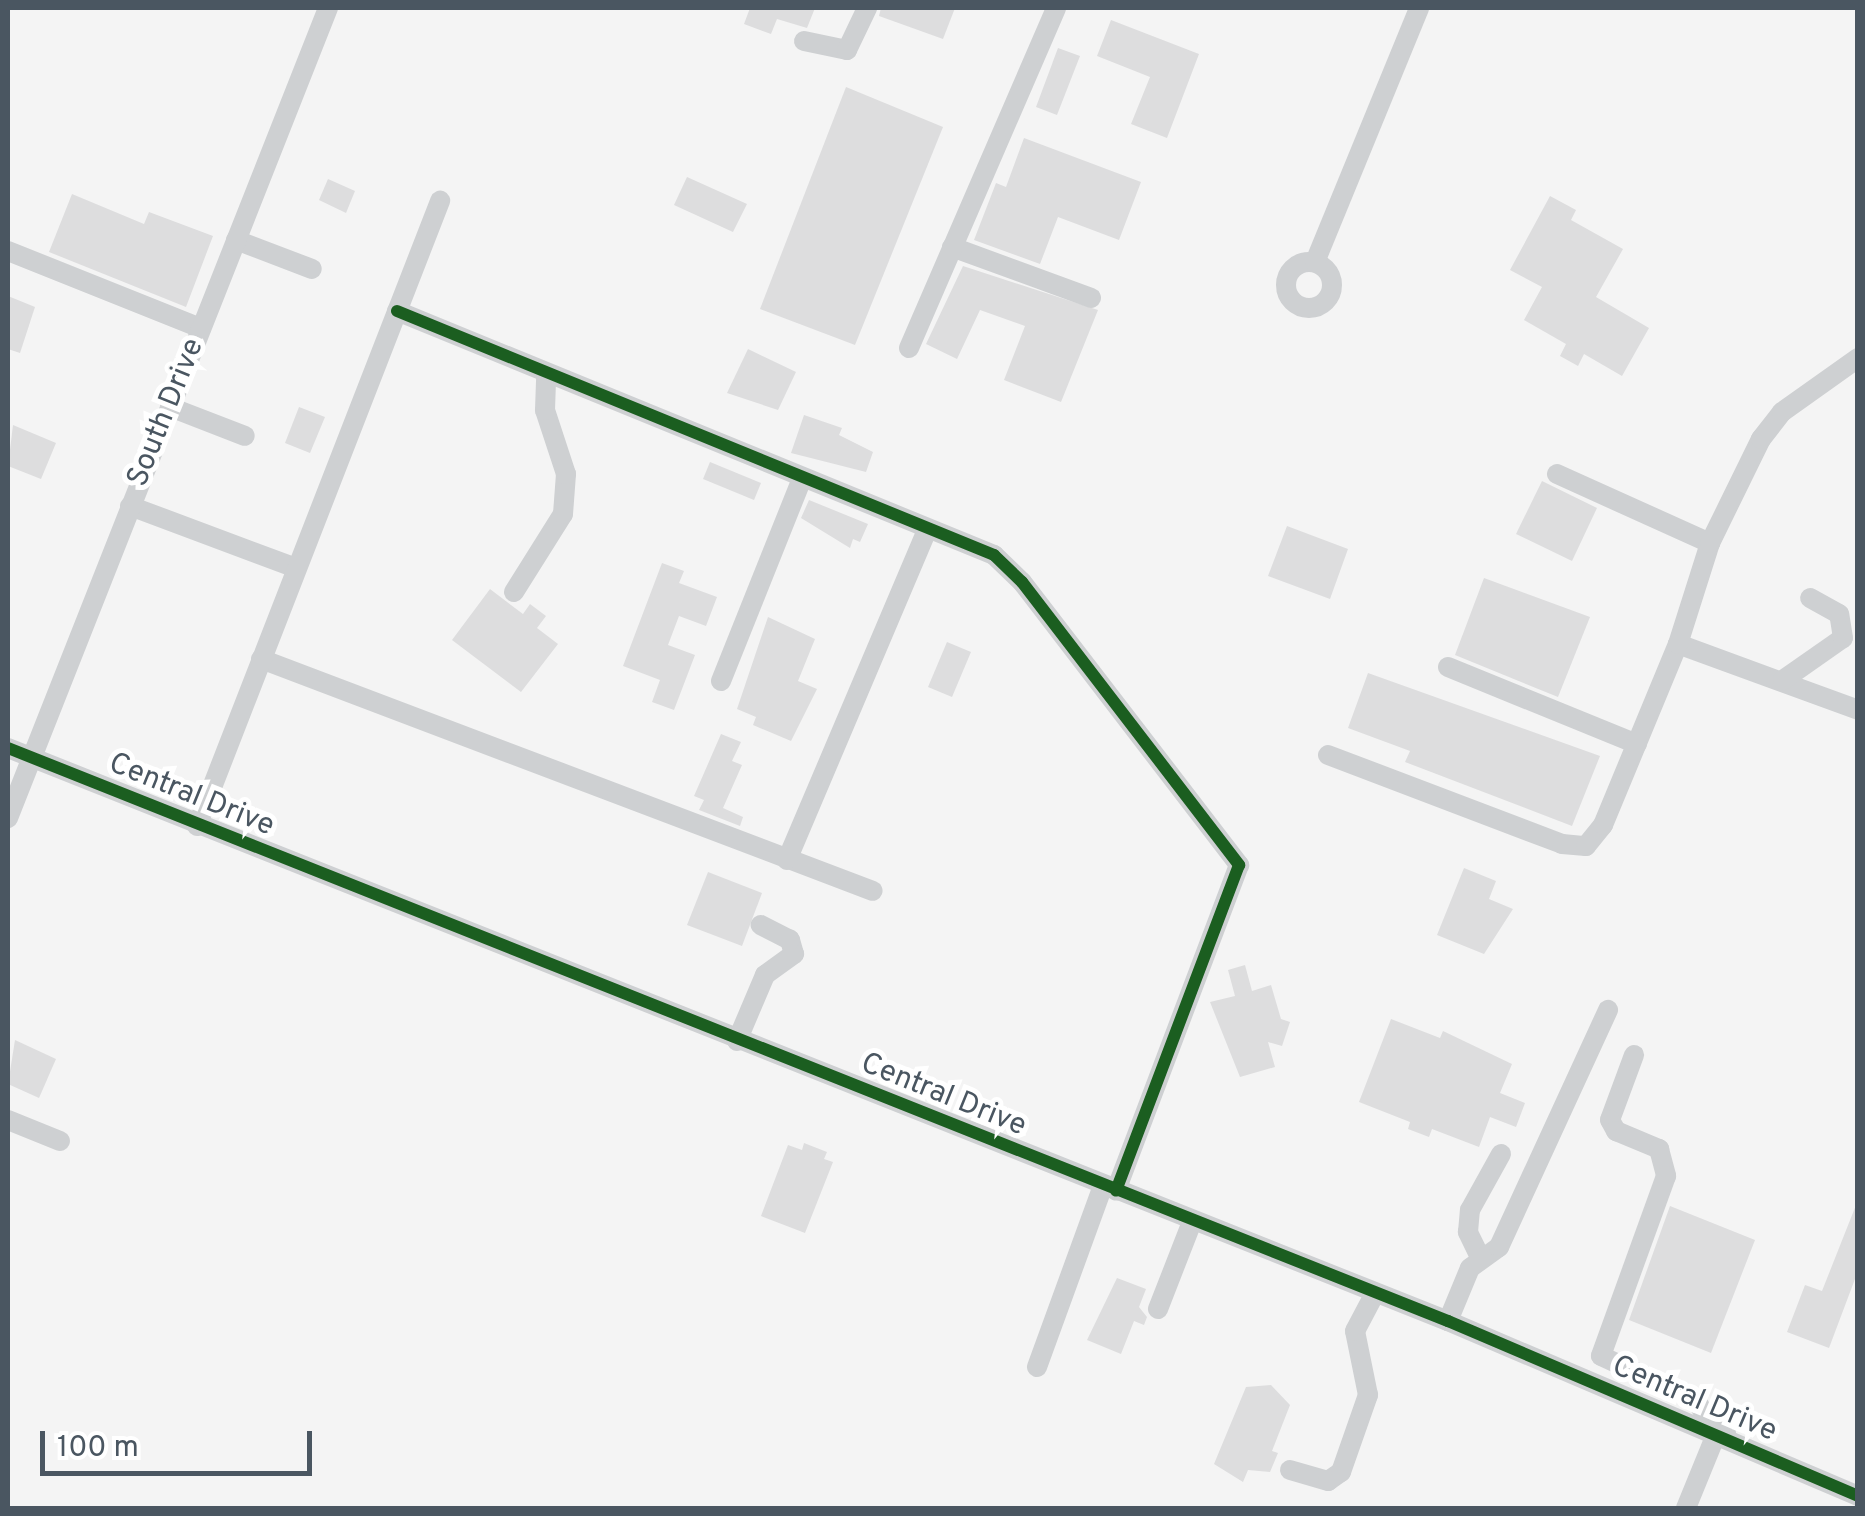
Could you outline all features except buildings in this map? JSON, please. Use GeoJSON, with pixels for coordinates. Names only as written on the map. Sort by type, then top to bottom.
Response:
{"type":"FeatureCollection","features":[{"type":"Feature","properties":{"kind":"street","name":"South Drive"},"geometry":{"type":"LineString","coordinates":[[8,818],[328,8]]}},
{"type":"Feature","properties":{"kind":"street"},"geometry":{"type":"LineString","coordinates":[[804,41],[847,50],[866,8]]}},
{"type":"Feature","properties":{"kind":"street"},"geometry":{"type":"LineString","coordinates":[[908,348],[1053,8]]}},
{"type":"Feature","properties":{"kind":"street"},"geometry":{"type":"LineString","coordinates":[[1316,262],[1418,8]]}},
{"type":"Feature","properties":{"kind":"street"},"geometry":{"type":"LineString","coordinates":[[197,826],[440,201]]}},
{"type":"Feature","properties":{"kind":"street"},"geometry":{"type":"LineString","coordinates":[[236,240],[312,268]]}},
{"type":"Feature","properties":{"kind":"street"},"geometry":{"type":"LineString","coordinates":[[952,247],[1091,298]]}},
{"type":"Feature","properties":{"kind":"street"},"geometry":{"type":"LineString","coordinates":[[8,251],[201,328]]}},
{"type":"Feature","properties":{"kind":"street"},"geometry":{"type":"LineString","coordinates":[[397,311],[1006,564],[1239,865],[1037,1367]]}},
{"type":"Feature","properties":{"kind":"street"},"geometry":{"type":"LineString","coordinates":[[1328,755],[1580,848],[1603,825],[1678,644],[1710,543],[1771,423],[1858,358]]}},
{"type":"Feature","properties":{"kind":"street"},"geometry":{"type":"LineString","coordinates":[[514,592],[563,514],[566,474],[545,410],[546,372]]}},
{"type":"Feature","properties":{"kind":"street"},"geometry":{"type":"LineString","coordinates":[[170,406],[245,436]]}},
{"type":"Feature","properties":{"kind":"street"},"geometry":{"type":"LineString","coordinates":[[1557,474],[1710,543]]}},
{"type":"Feature","properties":{"kind":"street"},"geometry":{"type":"LineString","coordinates":[[721,681],[802,478]]}},
{"type":"Feature","properties":{"kind":"street"},"geometry":{"type":"LineString","coordinates":[[130,506],[296,568]]}},
{"type":"Feature","properties":{"kind":"street"},"geometry":{"type":"LineString","coordinates":[[787,860],[927,530]]}},
{"type":"Feature","properties":{"kind":"street"},"geometry":{"type":"LineString","coordinates":[[1783,680],[1843,638],[1839,614],[1810,598]]}},
{"type":"Feature","properties":{"kind":"street"},"geometry":{"type":"LineString","coordinates":[[1678,644],[1858,710]]}},
{"type":"Feature","properties":{"kind":"street"},"geometry":{"type":"LineString","coordinates":[[262,659],[873,891]]}},
{"type":"Feature","properties":{"kind":"street"},"geometry":{"type":"LineString","coordinates":[[1448,668],[1636,744]]}},
{"type":"Feature","properties":{"kind":"street","name":"Central Drive"},"geometry":{"type":"LineString","coordinates":[[8,748],[1448,1321],[1858,1496]]}},
{"type":"Feature","properties":{"kind":"street"},"geometry":{"type":"LineString","coordinates":[[738,1041],[764,975],[794,954],[790,940],[761,925]]}},
{"type":"Feature","properties":{"kind":"street"},"geometry":{"type":"LineString","coordinates":[[1448,1321],[1480,1257],[1500,1248],[1608,1010]]}},
{"type":"Feature","properties":{"kind":"street"},"geometry":{"type":"LineString","coordinates":[[1634,1055],[1610,1120],[1616,1131],[1659,1149],[1666,1176],[1601,1356],[1695,1399],[1711,1424],[1751,1442],[1754,1453]]}},
{"type":"Feature","properties":{"kind":"street"},"geometry":{"type":"LineString","coordinates":[[8,1120],[60,1140]]}},
{"type":"Feature","properties":{"kind":"street"},"geometry":{"type":"LineString","coordinates":[[1480,1257],[1468,1232],[1470,1210],[1502,1154]]}},
{"type":"Feature","properties":{"kind":"street"},"geometry":{"type":"LineString","coordinates":[[1158,1309],[1192,1222]]}},
{"type":"Feature","properties":{"kind":"street"},"geometry":{"type":"LineString","coordinates":[[1290,1470],[1328,1481],[1340,1472],[1368,1395],[1355,1330],[1375,1293]]}},
{"type":"Feature","properties":{"kind":"street"},"geometry":{"type":"LineString","coordinates":[[1686,1508],[1715,1437]]}},
{"type":"Feature","properties":{"kind":"cycle path"},"geometry":{"type":"LineString","coordinates":[[397,311],[994,555],[1022,582],[1239,865],[1116,1191]]}},
{"type":"Feature","properties":{"kind":"cycle path"},"geometry":{"type":"LineString","coordinates":[[8,748],[1448,1321],[1858,1496]]}}]}
